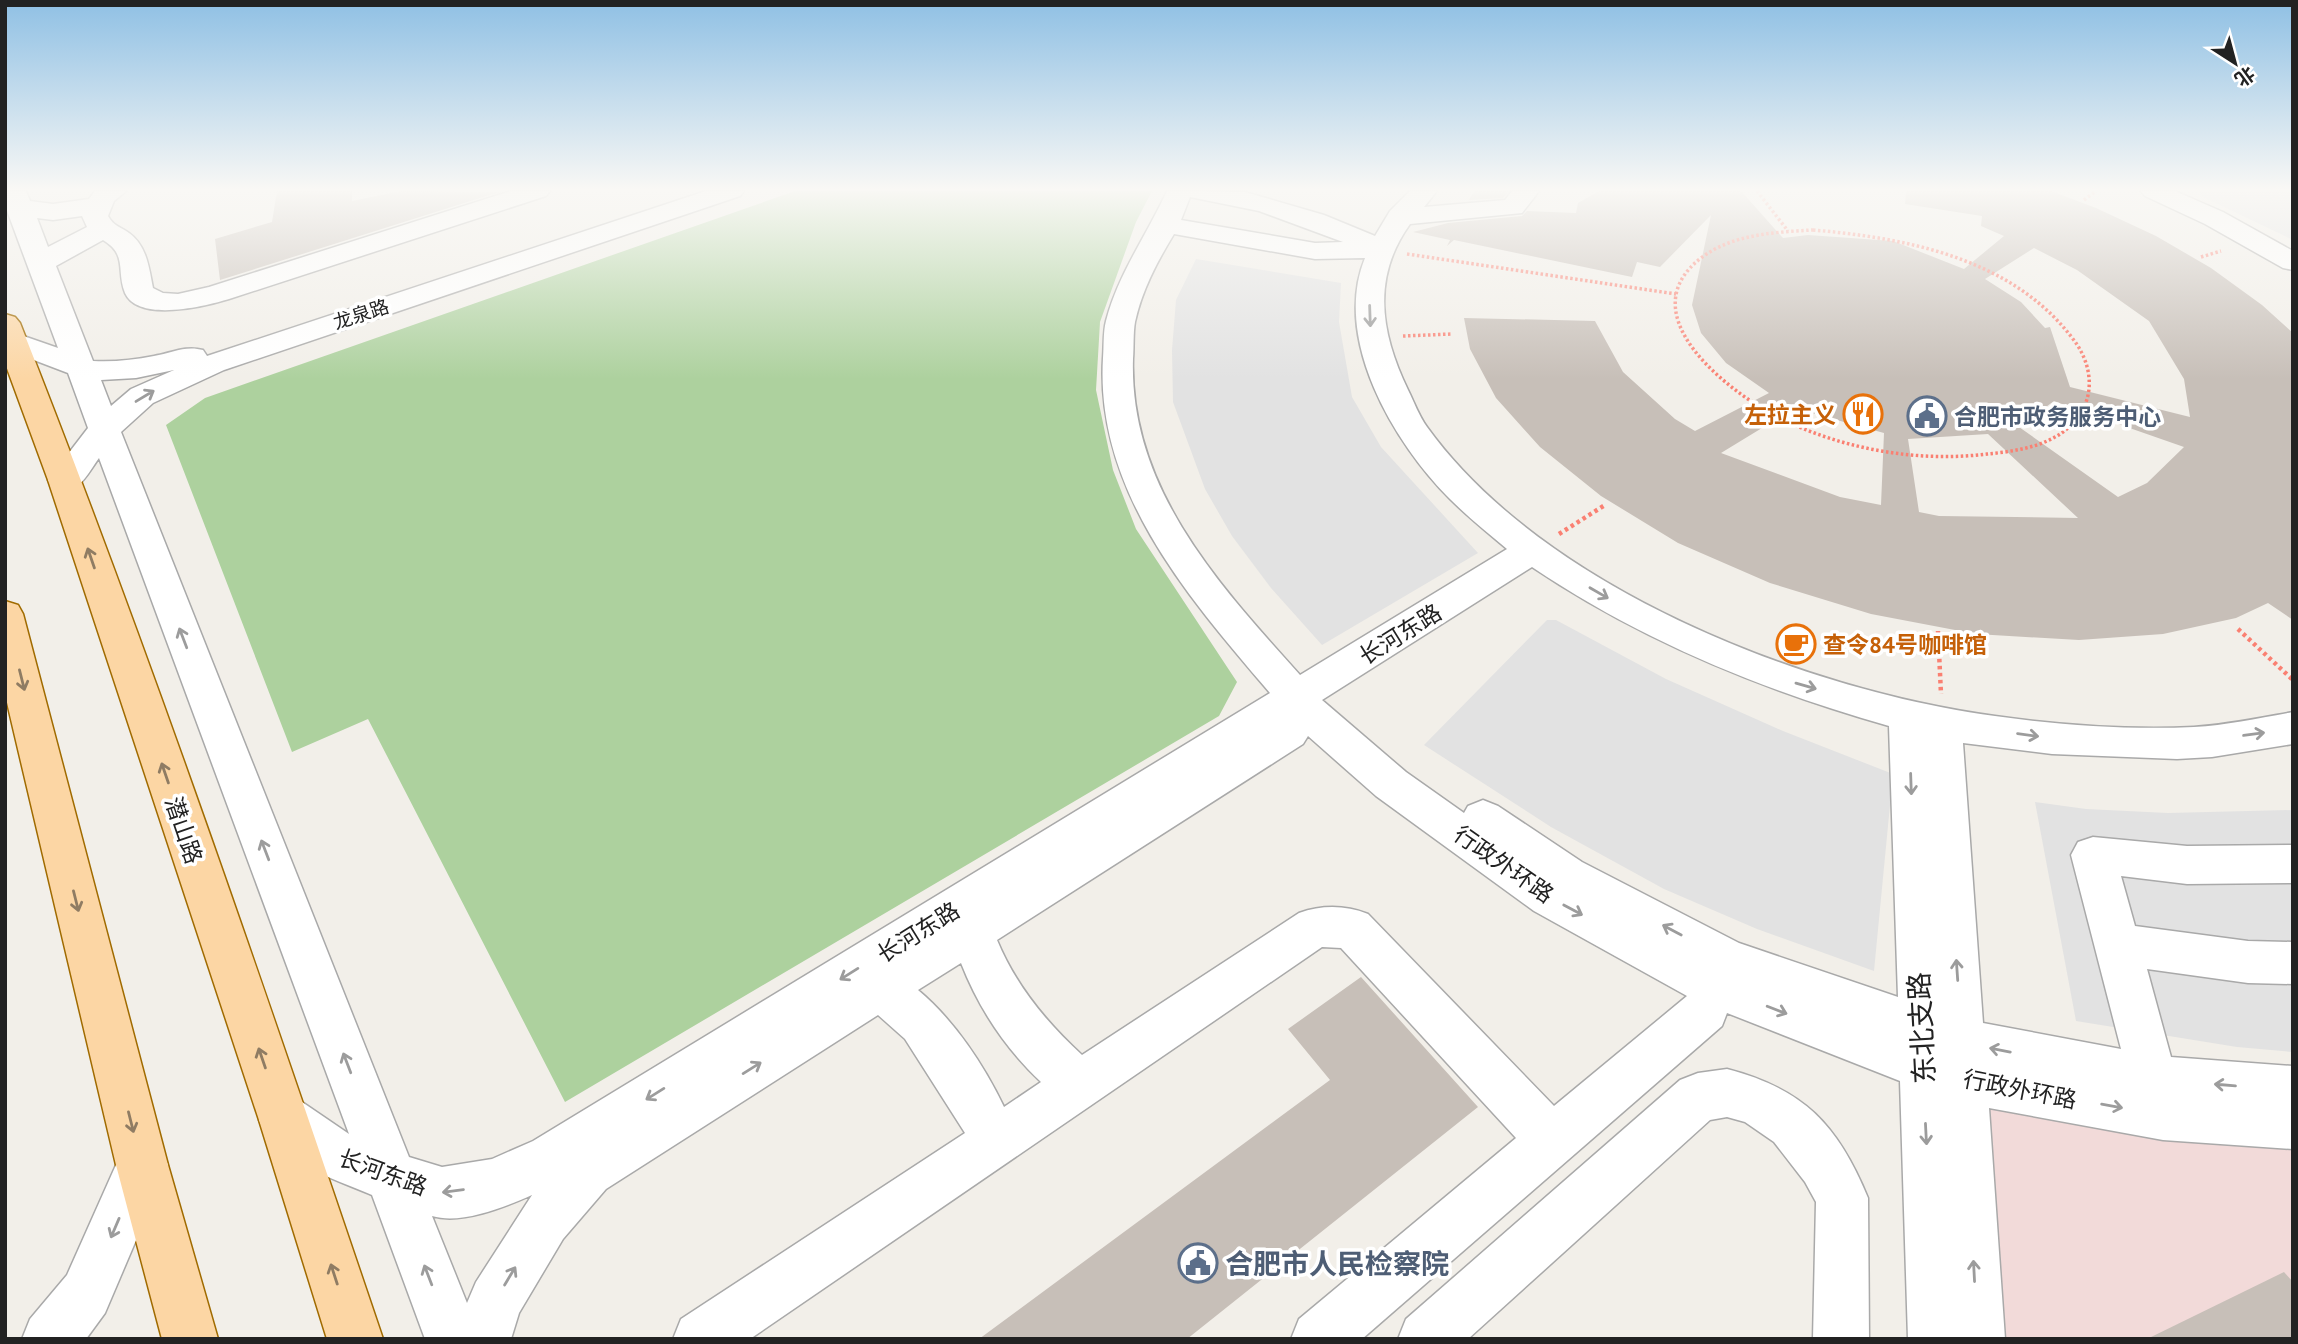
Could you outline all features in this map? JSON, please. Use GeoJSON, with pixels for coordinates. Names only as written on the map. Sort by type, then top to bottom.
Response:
{"type":"FeatureCollection","features":[{"type":"Feature","properties":{"kind":"main road","name":"潜山路"},"geometry":{"type":"LineString","coordinates":[[9,332],[65,480],[284,1120],[355,1339]]}},
{"type":"Feature","properties":{"kind":"main road"},"geometry":{"type":"LineString","coordinates":[[5,614],[142,1165],[190,1339]]}},
{"type":"Feature","properties":{"kind":"street"},"geometry":{"type":"LineString","coordinates":[[37,254],[103,431],[453,1339]]}},
{"type":"Feature","properties":{"kind":"street"},"geometry":{"type":"LineString","coordinates":[[41,263],[56,254]]}},
{"type":"Feature","properties":{"kind":"street"},"geometry":{"type":"LineString","coordinates":[[131,254],[139,292],[151,300],[171,304],[219,293],[341,254]]}},
{"type":"Feature","properties":{"kind":"street","name":"龙泉路"},"geometry":{"type":"LineString","coordinates":[[9,332],[81,368],[125,370],[169,363],[504,254]]}},
{"type":"Feature","properties":{"kind":"street","name":"龙泉路"},"geometry":{"type":"LineString","coordinates":[[65,480],[103,431],[142,396],[213,364],[520,254]]}},
{"type":"Feature","properties":{"kind":"street","name":"行政外环路"},"geometry":{"type":"LineString","coordinates":[[1148,254],[1137,273],[1120,323],[1117,387],[1137,475],[1165,532],[1218,608],[1316,701],[1391,784],[1550,897],[1721,973],[1942,1054],[2162,1115],[2293,1124]]}},
{"type":"Feature","properties":{"kind":"street"},"geometry":{"type":"LineString","coordinates":[[1379,254],[1369,291],[1370,337],[1386,387],[1418,440],[1465,495],[1542,558],[1655,626],[1764,672],[1925,720],[2073,741],[2198,742],[2293,728]]}},
{"type":"Feature","properties":{"kind":"street","name":"长河东路"},"geometry":{"type":"LineString","coordinates":[[284,1120],[330,1152],[442,1194],[494,1185],[551,1158],[1316,701],[1542,558]]}},
{"type":"Feature","properties":{"kind":"street","name":"长河东路"},"geometry":{"type":"LineString","coordinates":[[483,1339],[495,1301],[544,1220],[588,1171],[971,932],[1316,701]]}},
{"type":"Feature","properties":{"kind":"street","name":"东北支路"},"geometry":{"type":"LineString","coordinates":[[1925,720],[1942,1054],[1977,1339]]}},
{"type":"Feature","properties":{"kind":"street"},"geometry":{"type":"LineString","coordinates":[[2153,1079],[2093,855],[2187,865],[2293,864]]}},
{"type":"Feature","properties":{"kind":"street"},"geometry":{"type":"LineString","coordinates":[[701,1339],[1315,927],[1352,928],[1552,1140]]}},
{"type":"Feature","properties":{"kind":"street"},"geometry":{"type":"LineString","coordinates":[[971,932],[993,986],[1036,1045],[1079,1085]]}},
{"type":"Feature","properties":{"kind":"street"},"geometry":{"type":"LineString","coordinates":[[2117,944],[2248,962],[2293,962]]}},
{"type":"Feature","properties":{"kind":"street"},"geometry":{"type":"LineString","coordinates":[[1319,1339],[1704,1010],[1721,973]]}},
{"type":"Feature","properties":{"kind":"street"},"geometry":{"type":"LineString","coordinates":[[881,988],[922,1023],[976,1102],[995,1142]]}},
{"type":"Feature","properties":{"kind":"street","name":"行政外环路"},"geometry":{"type":"LineString","coordinates":[[1942,1054],[2153,1079],[2293,1090]]}},
{"type":"Feature","properties":{"kind":"street","name":"东北支路"},"geometry":{"type":"LineString","coordinates":[[1936,1339],[1942,1054]]}},
{"type":"Feature","properties":{"kind":"street"},"geometry":{"type":"LineString","coordinates":[[1426,1339],[1698,1097],[1727,1093],[1757,1101],[1792,1124],[1823,1164],[1842,1198],[1841,1339]]}},
{"type":"Feature","properties":{"kind":"street"},"geometry":{"type":"LineString","coordinates":[[50,1339],[86,1294],[142,1165]]}},
{"type":"Feature","properties":{"kind":"path"},"geometry":{"type":"LineString","coordinates":[[1405,254],[1676,294]]}},
{"type":"Feature","properties":{"kind":"path"},"geometry":{"type":"LineString","coordinates":[[1708,254],[1686,271],[1676,294],[1674,308],[1679,329],[1692,351],[1713,373],[1740,395],[1774,414],[1856,445],[1900,454],[1944,457],[1997,454],[2022,449],[2052,438],[2074,422],[2087,403],[2091,382],[2086,359],[2073,336],[2053,314],[2026,294],[1995,275],[1941,254]]}},
{"type":"Feature","properties":{"kind":"path"},"geometry":{"type":"LineString","coordinates":[[1370,337],[1452,334]]}},
{"type":"Feature","properties":{"kind":"path"},"geometry":{"type":"LineString","coordinates":[[1542,558],[1605,505]]}},
{"type":"Feature","properties":{"kind":"path"},"geometry":{"type":"LineString","coordinates":[[2238,629],[2293,680]]}},
{"type":"Feature","properties":{"kind":"path"},"geometry":{"type":"LineString","coordinates":[[1925,720],[1938,631]]}},
{"type":"Feature","properties":{"kind":"shaded area"},"geometry":{"type":"Polygon","coordinates":[[[1196,259],[1341,283],[1339,322],[1352,397],[1381,447],[1478,553],[1322,645],[1271,588],[1232,536],[1205,489],[1173,402],[1172,350],[1176,300],[1196,259]]]}},
{"type":"Feature","properties":{"kind":"shaded area"},"geometry":{"type":"Polygon","coordinates":[[[1547,620],[1556,620],[1666,679],[1783,731],[1893,774],[1874,971],[1757,929],[1664,889],[1551,827],[1424,745],[1547,620]]]}},
{"type":"Feature","properties":{"kind":"shaded area"},"geometry":{"type":"Polygon","coordinates":[[[2035,802],[2086,809],[2168,813],[2293,810],[2293,1052],[2237,1047],[2076,1021],[2035,802]]]}},
{"type":"Feature","properties":{"kind":"shaded area"},"geometry":{"type":"Polygon","coordinates":[[[1964,1080],[2293,1124],[2293,1339],[1977,1339],[1964,1080]]]}},
{"type":"Feature","properties":{"kind":"green space"},"geometry":{"type":"Polygon","coordinates":[[[616,254],[1125,254],[1100,322],[1096,390],[1113,470],[1136,529],[1237,682],[1219,716],[565,1102],[368,719],[292,752],[166,425],[205,398],[616,254]]]}},
{"type":"Feature","properties":{"kind":"building"},"geometry":{"type":"Polygon","coordinates":[[[217,254],[303,254],[220,280],[217,254]]]}},
{"type":"Feature","properties":{"kind":"building","name":"合肥市政务服务中心"},"geometry":{"type":"Polygon","coordinates":[[[1520,254],[1673,254],[1660,267],[1637,262],[1632,277],[1520,254]]]}},
{"type":"Feature","properties":{"kind":"building","name":"合肥市政务服务中心"},"geometry":{"type":"Polygon","coordinates":[[[1703,254],[1925,254],[1964,269],[1983,254],[2025,254],[1985,279],[2021,302],[2045,328],[2050,327],[2070,387],[2190,417],[2184,379],[2149,321],[2077,270],[2045,254],[2186,254],[2262,305],[2293,333],[2293,620],[2268,603],[2236,618],[2163,634],[2079,640],[1976,634],[1871,614],[1770,583],[1678,543],[1601,496],[1540,447],[1496,398],[1470,349],[1464,318],[1595,321],[1623,372],[1675,419],[1695,431],[1769,393],[1726,363],[1701,333],[1692,305],[1703,254]],[[2054,401],[2019,427],[2118,497],[2147,483],[2184,447],[2054,401]],[[1798,406],[1721,453],[1840,497],[1881,505],[1884,433],[1815,414],[1798,406]],[[1988,434],[1908,439],[1919,512],[1939,516],[2078,518],[1988,434]]]}},
{"type":"Feature","properties":{"kind":"building"},"geometry":{"type":"Polygon","coordinates":[[[1361,977],[1478,1107],[1187,1339],[979,1339],[1330,1080],[1288,1029],[1361,977]]]}},
{"type":"Feature","properties":{"kind":"building"},"geometry":{"type":"Polygon","coordinates":[[[2284,1272],[2293,1282],[2293,1339],[2147,1339],[2284,1272]]]}},
{"type":"Feature","properties":{"kind":"place","name":"左拉主义"},"geometry":{"type":"Point","coordinates":[1863,414]}},
{"type":"Feature","properties":{"kind":"place","name":"合肥市政务服务中心"},"geometry":{"type":"Point","coordinates":[1927,416]}},
{"type":"Feature","properties":{"kind":"place","name":"查令84号咖啡馆"},"geometry":{"type":"Point","coordinates":[1796,644]}},
{"type":"Feature","properties":{"kind":"place","name":"合肥市人民检察院"},"geometry":{"type":"Point","coordinates":[1198,1263]}}]}
